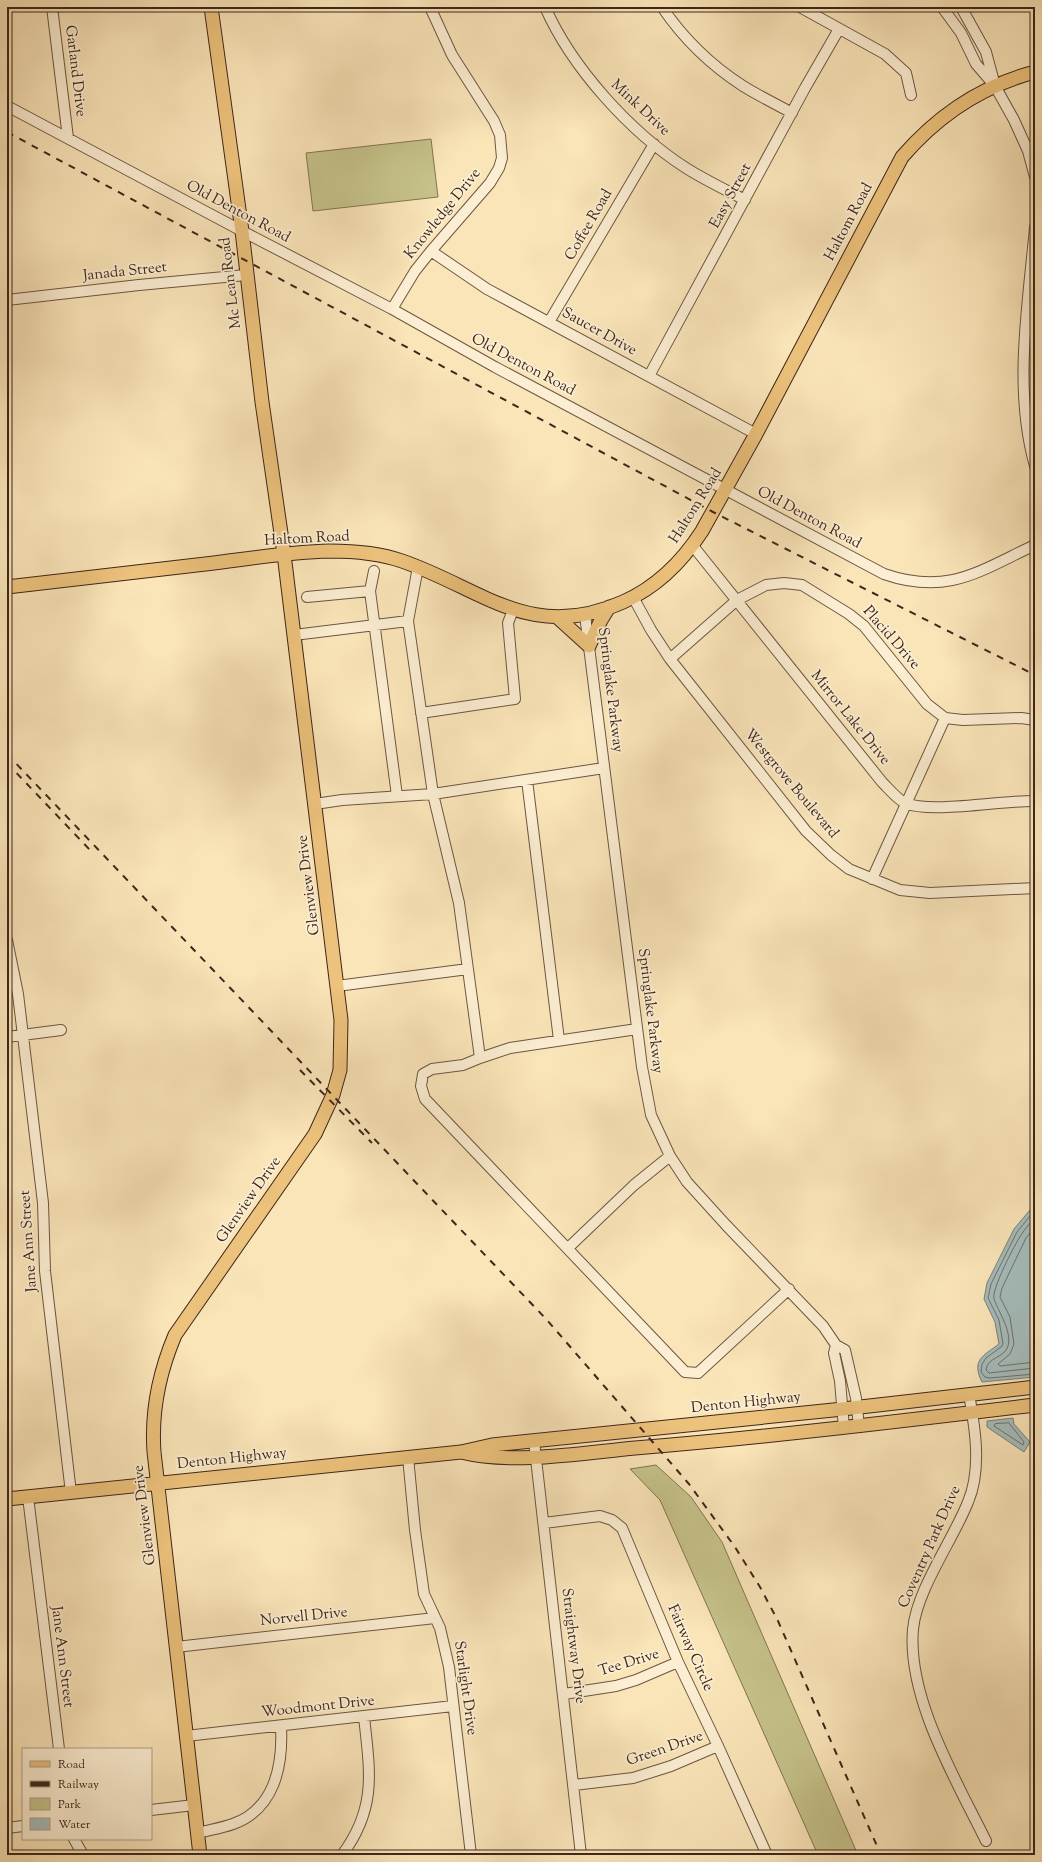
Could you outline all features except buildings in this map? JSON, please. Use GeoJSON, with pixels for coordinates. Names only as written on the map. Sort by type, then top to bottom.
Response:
{"type":"FeatureCollection","features":[{"type":"Feature","properties":{"kind":"main road","name":"Mc Lean Road"},"geometry":{"type":"LineString","coordinates":[[211,7],[242,231],[262,402],[284,554]]}},
{"type":"Feature","properties":{"kind":"main road","name":"Haltom Road"},"geometry":{"type":"LineString","coordinates":[[7,587],[284,554],[328,551],[362,552],[400,560],[513,610],[536,615],[556,617],[585,615],[610,608],[633,597],[663,577],[692,546],[726,491],[902,158],[921,135],[960,105],[995,86],[1035,72]]}},
{"type":"Feature","properties":{"kind":"main road","name":"Glenview Drive"},"geometry":{"type":"LineString","coordinates":[[200,1855],[157,1483],[152,1430],[153,1409],[165,1360],[175,1335],[315,1134],[333,1095],[340,1070],[342,1044],[337,986],[284,554]]}},
{"type":"Feature","properties":{"kind":"main road"},"geometry":{"type":"LineString","coordinates":[[556,617],[589,646],[601,620],[610,608]]}},
{"type":"Feature","properties":{"kind":"main road","name":"Denton Highway"},"geometry":{"type":"LineString","coordinates":[[7,1499],[461,1452],[477,1447],[857,1408],[1035,1387]]}},
{"type":"Feature","properties":{"kind":"main road","name":"Denton Highway"},"geometry":{"type":"LineString","coordinates":[[461,1452],[486,1458],[535,1457],[734,1440],[859,1427],[1035,1405]]}},
{"type":"Feature","properties":{"kind":"street","name":"Garland Drive"},"geometry":{"type":"LineString","coordinates":[[52,7],[68,138]]}},
{"type":"Feature","properties":{"kind":"street","name":"Knowledge Drive"},"geometry":{"type":"LineString","coordinates":[[392,309],[415,272],[431,251],[490,183],[499,168],[502,158],[500,135],[494,121],[452,55],[430,7]]}},
{"type":"Feature","properties":{"kind":"street","name":"Mink Drive"},"geometry":{"type":"LineString","coordinates":[[545,7],[558,33],[591,82],[617,111],[654,144],[686,168],[745,200]]}},
{"type":"Feature","properties":{"kind":"street"},"geometry":{"type":"LineString","coordinates":[[662,7],[693,45],[728,76],[792,113]]}},
{"type":"Feature","properties":{"kind":"street"},"geometry":{"type":"LineString","coordinates":[[800,7],[885,54],[906,73],[910,95]]}},
{"type":"Feature","properties":{"kind":"street"},"geometry":{"type":"LineString","coordinates":[[942,7],[960,33],[976,64],[995,86],[1022,135],[1035,177]]}},
{"type":"Feature","properties":{"kind":"street"},"geometry":{"type":"LineString","coordinates":[[961,7],[986,52],[995,86]]}},
{"type":"Feature","properties":{"kind":"street","name":"Easy Street"},"geometry":{"type":"LineString","coordinates":[[649,376],[839,29]]}},
{"type":"Feature","properties":{"kind":"street","name":"Old Denton Road"},"geometry":{"type":"LineString","coordinates":[[7,106],[392,309],[495,367],[884,574],[904,581],[923,583],[946,582],[963,578],[1035,545]]}},
{"type":"Feature","properties":{"kind":"street","name":"Coffee Road"},"geometry":{"type":"LineString","coordinates":[[550,322],[654,144]]}},
{"type":"Feature","properties":{"kind":"street"},"geometry":{"type":"LineString","coordinates":[[1035,228],[1025,332],[1023,375],[1026,428],[1035,466]]}},
{"type":"Feature","properties":{"kind":"street","name":"Saucer Drive"},"geometry":{"type":"LineString","coordinates":[[431,251],[486,289],[550,322],[756,434]]}},
{"type":"Feature","properties":{"kind":"street","name":"Janada Street"},"geometry":{"type":"LineString","coordinates":[[7,300],[139,284],[246,275]]}},
{"type":"Feature","properties":{"kind":"street","name":"Mirror Lake Drive"},"geometry":{"type":"LineString","coordinates":[[692,546],[882,782],[905,803]]}},
{"type":"Feature","properties":{"kind":"street"},"geometry":{"type":"LineString","coordinates":[[418,567],[408,621],[433,794],[459,903],[480,1058]]}},
{"type":"Feature","properties":{"kind":"street"},"geometry":{"type":"LineString","coordinates":[[374,571],[370,591],[397,796]]}},
{"type":"Feature","properties":{"kind":"street","name":"Placid Drive"},"geometry":{"type":"LineString","coordinates":[[670,659],[737,600],[766,585],[784,583],[802,585],[819,594],[864,626],[927,704],[945,718]]}},
{"type":"Feature","properties":{"kind":"street"},"geometry":{"type":"LineString","coordinates":[[307,597],[370,591]]}},
{"type":"Feature","properties":{"kind":"street","name":"Westgrove Boulevard"},"geometry":{"type":"LineString","coordinates":[[633,597],[651,630],[670,659],[806,831],[848,869],[900,890],[930,893],[1035,888]]}},
{"type":"Feature","properties":{"kind":"street"},"geometry":{"type":"LineString","coordinates":[[421,713],[515,699],[508,623],[513,610]]}},
{"type":"Feature","properties":{"kind":"street","name":"Springlake Parkway"},"geometry":{"type":"LineString","coordinates":[[585,615],[637,1029],[651,1115],[670,1156],[687,1182],[823,1326],[836,1345],[845,1350],[853,1380],[859,1427]]}},
{"type":"Feature","properties":{"kind":"street"},"geometry":{"type":"LineString","coordinates":[[294,635],[408,621]]}},
{"type":"Feature","properties":{"kind":"street"},"geometry":{"type":"LineString","coordinates":[[872,879],[905,803],[945,718],[963,720],[1021,718],[1035,720]]}},
{"type":"Feature","properties":{"kind":"street"},"geometry":{"type":"LineString","coordinates":[[315,804],[433,794],[604,768]]}},
{"type":"Feature","properties":{"kind":"street"},"geometry":{"type":"LineString","coordinates":[[527,780],[559,1040]]}},
{"type":"Feature","properties":{"kind":"street"},"geometry":{"type":"LineString","coordinates":[[905,803],[929,807],[1035,800]]}},
{"type":"Feature","properties":{"kind":"street","name":"Jane Ann Street"},"geometry":{"type":"LineString","coordinates":[[7,940],[13,965],[23,1035],[43,1203],[45,1271],[71,1493]]}},
{"type":"Feature","properties":{"kind":"street"},"geometry":{"type":"LineString","coordinates":[[337,986],[468,969]]}},
{"type":"Feature","properties":{"kind":"street"},"geometry":{"type":"LineString","coordinates":[[637,1029],[510,1048],[463,1065],[432,1069],[423,1074],[421,1086],[425,1099],[685,1372],[698,1373],[789,1289]]}},
{"type":"Feature","properties":{"kind":"street"},"geometry":{"type":"LineString","coordinates":[[7,1037],[61,1030]]}},
{"type":"Feature","properties":{"kind":"street"},"geometry":{"type":"LineString","coordinates":[[568,1248],[634,1185],[670,1156]]}},
{"type":"Feature","properties":{"kind":"street"},"geometry":{"type":"LineString","coordinates":[[836,1345],[834,1353],[840,1381],[844,1428]]}},
{"type":"Feature","properties":{"kind":"street","name":"Coventry Park Drive"},"geometry":{"type":"LineString","coordinates":[[969,1394],[973,1413],[976,1457],[974,1485],[968,1502],[916,1610],[913,1628],[913,1646],[916,1676],[929,1719],[948,1763],[986,1841]]}},
{"type":"Feature","properties":{"kind":"street","name":"Straightway Drive"},"geometry":{"type":"LineString","coordinates":[[534,1441],[564,1694],[581,1855]]}},
{"type":"Feature","properties":{"kind":"street","name":"Starlight Drive"},"geometry":{"type":"LineString","coordinates":[[408,1457],[415,1530],[424,1594],[440,1628],[446,1652],[471,1855]]}},
{"type":"Feature","properties":{"kind":"street","name":"Jane Ann Street"},"geometry":{"type":"LineString","coordinates":[[28,1497],[59,1748]]}},
{"type":"Feature","properties":{"kind":"street","name":"Fairway Circle"},"geometry":{"type":"LineString","coordinates":[[544,1522],[600,1516],[612,1520],[622,1528],[678,1662],[767,1855]]}},
{"type":"Feature","properties":{"kind":"street","name":"Norvell Drive"},"geometry":{"type":"LineString","coordinates":[[176,1646],[435,1618]]}},
{"type":"Feature","properties":{"kind":"street","name":"Tee Drive"},"geometry":{"type":"LineString","coordinates":[[564,1694],[616,1686],[636,1680],[678,1662]]}},
{"type":"Feature","properties":{"kind":"street","name":"Woodmont Drive"},"geometry":{"type":"LineString","coordinates":[[186,1736],[364,1718],[453,1706]]}},
{"type":"Feature","properties":{"kind":"street"},"geometry":{"type":"LineString","coordinates":[[342,1855],[355,1833],[369,1795],[370,1773],[364,1718]]}},
{"type":"Feature","properties":{"kind":"street"},"geometry":{"type":"LineString","coordinates":[[198,1833],[234,1824],[246,1818],[258,1808],[267,1797],[277,1776],[281,1760],[281,1727]]}},
{"type":"Feature","properties":{"kind":"street","name":"Green Drive"},"geometry":{"type":"LineString","coordinates":[[574,1785],[633,1778],[671,1766],[718,1746]]}},
{"type":"Feature","properties":{"kind":"street"},"geometry":{"type":"LineString","coordinates":[[152,1810],[194,1805]]}},
{"type":"Feature","properties":{"kind":"street"},"geometry":{"type":"LineString","coordinates":[[7,1828],[22,1826]]}},
{"type":"Feature","properties":{"kind":"street"},"geometry":{"type":"LineString","coordinates":[[75,1840],[83,1855]]}},
{"type":"Feature","properties":{"kind":"green space"},"geometry":{"type":"Polygon","coordinates":[[[431,139],[438,197],[313,211],[306,153],[431,139]]]}},
{"type":"Feature","properties":{"kind":"green space"},"geometry":{"type":"Polygon","coordinates":[[[656,1465],[691,1497],[722,1542],[858,1855],[818,1855],[660,1500],[630,1469],[656,1465]]]}},
{"type":"Feature","properties":{"kind":"water"},"geometry":{"type":"Polygon","coordinates":[[[1035,1204],[1035,1377],[982,1382],[979,1375],[978,1363],[984,1355],[999,1344],[995,1322],[984,1299],[987,1283],[1014,1229],[1035,1204]]]}},
{"type":"Feature","properties":{"kind":"water"},"geometry":{"type":"Polygon","coordinates":[[[1013,1418],[1014,1424],[1030,1442],[1024,1452],[987,1427],[987,1421],[1013,1418]]]}},
{"type":"Feature","properties":{"kind":"railway"},"geometry":{"type":"LineString","coordinates":[[7,132],[713,512],[1035,675]]}},
{"type":"Feature","properties":{"kind":"railway"},"geometry":{"type":"LineString","coordinates":[[7,754],[547,1320],[689,1484],[735,1547],[760,1587],[778,1621],[881,1855]]}},
{"type":"Feature","properties":{"kind":"railway"},"geometry":{"type":"LineString","coordinates":[[7,763],[90,850]]}},
{"type":"Feature","properties":{"kind":"railway"},"geometry":{"type":"LineString","coordinates":[[300,1070],[372,1143]]}}]}
